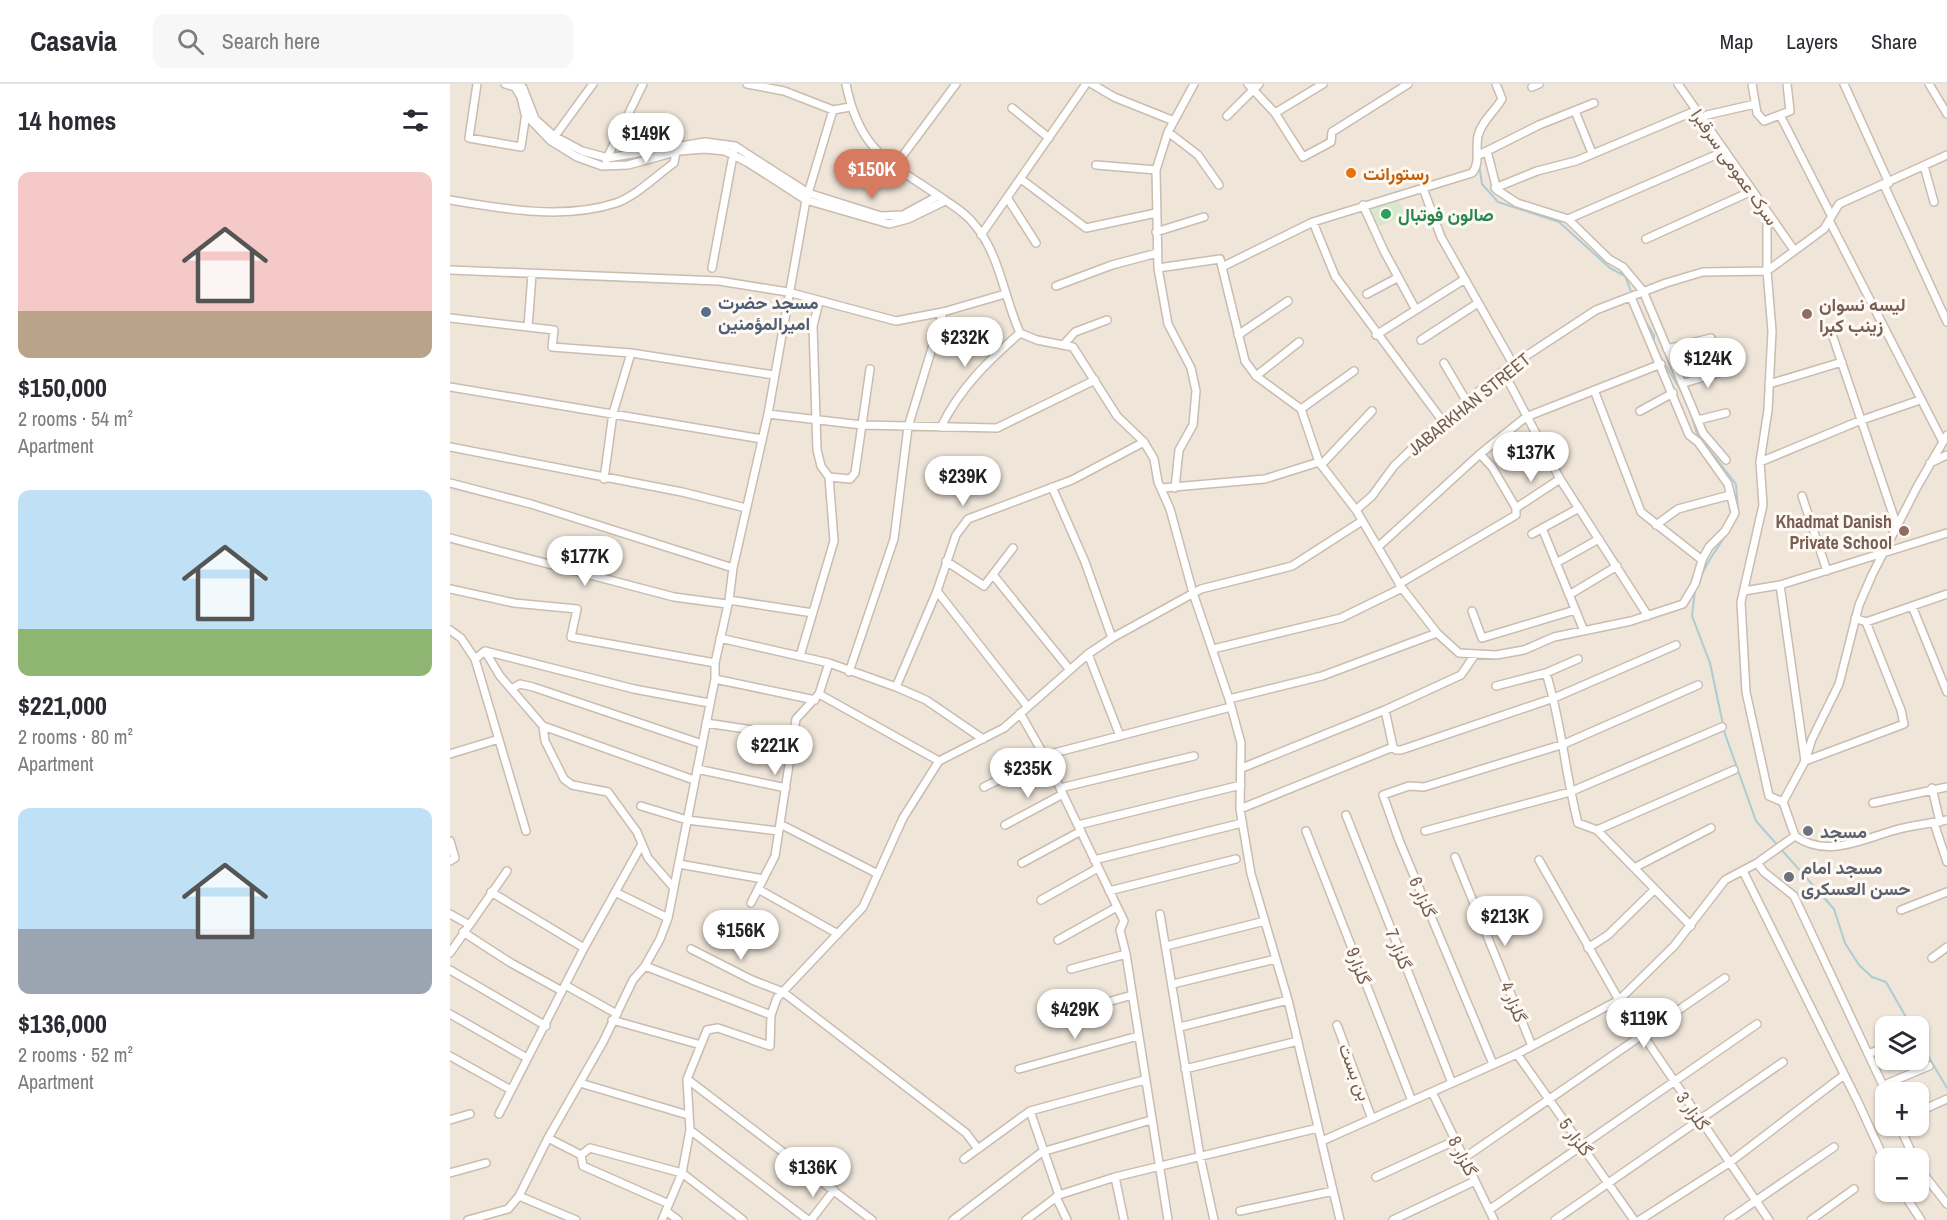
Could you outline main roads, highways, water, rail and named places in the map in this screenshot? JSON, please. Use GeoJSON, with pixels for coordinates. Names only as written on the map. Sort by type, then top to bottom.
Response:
{"type":"FeatureCollection","features":[{"type":"Feature","properties":{"kind":"waterway"},"geometry":{"type":"LineString","coordinates":[[1484,128],[1503,104]]}},
{"type":"Feature","properties":{"kind":"waterway"},"geometry":{"type":"LineString","coordinates":[[1479,165],[1482,184],[1498,202],[1559,222],[1610,268],[1625,276],[1632,294]]}},
{"type":"Feature","properties":{"kind":"waterway"},"geometry":{"type":"LineString","coordinates":[[1643,318],[1654,335],[1654,346],[1686,399]]}},
{"type":"Feature","properties":{"kind":"waterway"},"geometry":{"type":"LineString","coordinates":[[1689,407],[1697,434],[1736,484],[1738,510]]}},
{"type":"Feature","properties":{"kind":"waterway"},"geometry":{"type":"LineString","coordinates":[[1700,579],[1737,515]]}},
{"type":"Feature","properties":{"kind":"waterway"},"geometry":{"type":"LineString","coordinates":[[1695,590],[1692,616],[1710,663],[1725,734],[1756,821],[1834,909],[1845,943],[1859,965],[1872,977],[1886,982],[1905,1016]]}},
{"type":"Feature","properties":{"kind":"waterway"},"geometry":{"type":"LineString","coordinates":[[1929,1058],[1947,1088]]}},
{"type":"Feature","properties":{"kind":"place","name":"رستورانت"},"geometry":{"type":"Point","coordinates":[1351,173]}},
{"type":"Feature","properties":{"kind":"place","name":"صالون فوتبال"},"geometry":{"type":"Point","coordinates":[1386,214]}},
{"type":"Feature","properties":{"kind":"place","name":"مسجد حضرت امیرالمؤمنین"},"geometry":{"type":"Point","coordinates":[706,312]}},
{"type":"Feature","properties":{"kind":"place","name":"لیسه نسوان زینب کبرا"},"geometry":{"type":"Point","coordinates":[1807,314]}},
{"type":"Feature","properties":{"kind":"place","name":"Khadmat Danish Private School"},"geometry":{"type":"Point","coordinates":[1904,531]}},
{"type":"Feature","properties":{"kind":"place","name":"مسجد"},"geometry":{"type":"Point","coordinates":[1808,831]}},
{"type":"Feature","properties":{"kind":"place","name":"مسجد امام حسن العسکری"},"geometry":{"type":"Point","coordinates":[1789,877]}}]}
